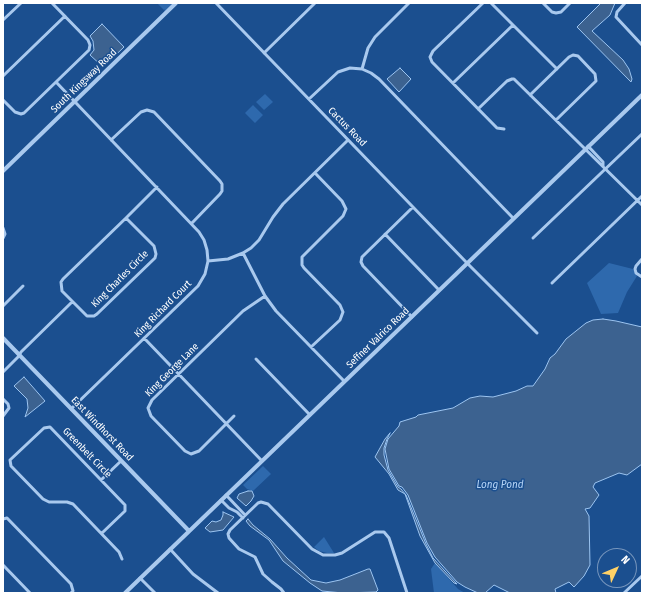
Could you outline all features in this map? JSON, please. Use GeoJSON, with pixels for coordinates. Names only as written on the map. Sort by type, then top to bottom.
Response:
{"type":"FeatureCollection","features":[{"type":"Feature","properties":{"kind":"street"},"geometry":{"type":"LineString","coordinates":[[3,20],[20,3]]}},
{"type":"Feature","properties":{"kind":"street"},"geometry":{"type":"LineString","coordinates":[[3,100],[15,112],[21,114],[24,113],[88,52],[90,47],[88,40],[52,3]]}},
{"type":"Feature","properties":{"kind":"street","name":"South Kingsway Road"},"geometry":{"type":"LineString","coordinates":[[3,170],[176,3]]}},
{"type":"Feature","properties":{"kind":"street","name":"Cactus Road"},"geometry":{"type":"LineString","coordinates":[[216,3],[467,263],[537,333]]}},
{"type":"Feature","properties":{"kind":"street"},"geometry":{"type":"LineString","coordinates":[[264,53],[315,3]]}},
{"type":"Feature","properties":{"kind":"street"},"geometry":{"type":"LineString","coordinates":[[362,69],[368,48],[375,37],[409,3]]}},
{"type":"Feature","properties":{"kind":"street"},"geometry":{"type":"LineString","coordinates":[[483,3],[432,51],[430,57],[432,62],[497,128],[504,129]]}},
{"type":"Feature","properties":{"kind":"street"},"geometry":{"type":"LineString","coordinates":[[491,3],[556,69]]}},
{"type":"Feature","properties":{"kind":"street"},"geometry":{"type":"LineString","coordinates":[[543,3],[552,12],[556,13],[561,12],[570,3]]}},
{"type":"Feature","properties":{"kind":"street"},"geometry":{"type":"LineString","coordinates":[[625,3],[617,12],[616,17],[642,45]]}},
{"type":"Feature","properties":{"kind":"street"},"geometry":{"type":"LineString","coordinates":[[3,76],[65,16]]}},
{"type":"Feature","properties":{"kind":"street"},"geometry":{"type":"LineString","coordinates":[[453,83],[513,25]]}},
{"type":"Feature","properties":{"kind":"street"},"geometry":{"type":"LineString","coordinates":[[530,95],[571,56],[578,56],[595,74],[596,79],[594,83],[556,120]]}},
{"type":"Feature","properties":{"kind":"street"},"geometry":{"type":"LineString","coordinates":[[309,99],[338,72],[350,68],[362,69],[371,73],[379,79],[513,218]]}},
{"type":"Feature","properties":{"kind":"street"},"geometry":{"type":"LineString","coordinates":[[478,109],[507,81],[512,79],[517,81],[556,120],[603,162],[605,167],[642,205]]}},
{"type":"Feature","properties":{"kind":"street","name":"King Richard Court"},"geometry":{"type":"LineString","coordinates":[[56,82],[192,223],[204,240],[208,261],[205,274],[198,286],[71,409]]}},
{"type":"Feature","properties":{"kind":"street","name":"Seffner Valrico Road"},"geometry":{"type":"LineString","coordinates":[[125,593],[642,95]]}},
{"type":"Feature","properties":{"kind":"street"},"geometry":{"type":"LineString","coordinates":[[111,140],[141,112],[147,110],[154,112],[222,184],[222,191],[220,194],[192,223]]}},
{"type":"Feature","properties":{"kind":"street"},"geometry":{"type":"LineString","coordinates":[[533,238],[605,167],[642,134]]}},
{"type":"Feature","properties":{"kind":"street"},"geometry":{"type":"LineString","coordinates":[[208,261],[228,259],[251,248],[259,240],[283,204],[348,140]]}},
{"type":"Feature","properties":{"kind":"street"},"geometry":{"type":"LineString","coordinates":[[311,347],[340,320],[343,312],[340,305],[304,268],[302,265],[302,258],[343,216],[346,209],[342,201],[315,173]]}},
{"type":"Feature","properties":{"kind":"street","name":"King Charles Circle"},"geometry":{"type":"LineString","coordinates":[[126,218],[154,246],[156,254],[155,258],[94,316],[90,317],[84,314],[62,291],[61,284],[63,279],[157,187]]}},
{"type":"Feature","properties":{"kind":"street"},"geometry":{"type":"LineString","coordinates":[[552,284],[642,196]]}},
{"type":"Feature","properties":{"kind":"street"},"geometry":{"type":"LineString","coordinates":[[412,317],[361,264],[362,257],[413,207]]}},
{"type":"Feature","properties":{"kind":"street"},"geometry":{"type":"LineString","coordinates":[[3,228],[5,234],[3,238]]}},
{"type":"Feature","properties":{"kind":"street"},"geometry":{"type":"LineString","coordinates":[[385,234],[439,290]]}},
{"type":"Feature","properties":{"kind":"street"},"geometry":{"type":"LineString","coordinates":[[243,253],[265,296],[276,311],[344,381]]}},
{"type":"Feature","properties":{"kind":"street"},"geometry":{"type":"LineString","coordinates":[[642,259],[635,269],[636,273],[642,277]]}},
{"type":"Feature","properties":{"kind":"street"},"geometry":{"type":"LineString","coordinates":[[3,306],[23,286]]}},
{"type":"Feature","properties":{"kind":"street","name":"King George Lane"},"geometry":{"type":"LineString","coordinates":[[234,416],[199,451],[191,454],[185,451],[148,411],[149,404],[178,374],[243,311],[265,296]]}},
{"type":"Feature","properties":{"kind":"street"},"geometry":{"type":"LineString","coordinates":[[3,372],[20,355],[21,352],[72,302]]}},
{"type":"Feature","properties":{"kind":"street","name":"East Windhorst Road"},"geometry":{"type":"LineString","coordinates":[[3,338],[189,531]]}},
{"type":"Feature","properties":{"kind":"street"},"geometry":{"type":"LineString","coordinates":[[144,338],[262,461]]}},
{"type":"Feature","properties":{"kind":"street"},"geometry":{"type":"LineString","coordinates":[[256,359],[310,415]]}},
{"type":"Feature","properties":{"kind":"street"},"geometry":{"type":"LineString","coordinates":[[3,399],[8,404],[9,408],[3,416]]}},
{"type":"Feature","properties":{"kind":"street","name":"Greenbelt Circle"},"geometry":{"type":"LineString","coordinates":[[102,533],[124,511],[125,505],[50,427],[44,428],[10,460],[11,466],[43,499],[49,502],[67,502],[73,504],[120,552],[122,559]]}},
{"type":"Feature","properties":{"kind":"street"},"geometry":{"type":"LineString","coordinates":[[101,480],[121,461]]}},
{"type":"Feature","properties":{"kind":"street"},"geometry":{"type":"LineString","coordinates":[[226,495],[244,516]]}},
{"type":"Feature","properties":{"kind":"street"},"geometry":{"type":"LineString","coordinates":[[221,500],[231,509],[244,516]]}},
{"type":"Feature","properties":{"kind":"street"},"geometry":{"type":"LineString","coordinates":[[284,593],[263,574],[255,557],[238,548],[229,538],[228,534],[230,530],[258,503],[264,502],[268,504],[312,549],[324,555],[335,555],[342,553],[375,532],[384,532],[389,538],[407,593]]}},
{"type":"Feature","properties":{"kind":"street"},"geometry":{"type":"LineString","coordinates":[[231,509],[235,505]]}},
{"type":"Feature","properties":{"kind":"street"},"geometry":{"type":"LineString","coordinates":[[3,519],[8,518],[71,584],[73,591],[71,593]]}},
{"type":"Feature","properties":{"kind":"street"},"geometry":{"type":"LineString","coordinates":[[170,549],[193,574],[218,593]]}},
{"type":"Feature","properties":{"kind":"street"},"geometry":{"type":"LineString","coordinates":[[3,565],[30,593]]}},
{"type":"Feature","properties":{"kind":"street"},"geometry":{"type":"LineString","coordinates":[[624,593],[642,576]]}},
{"type":"Feature","properties":{"kind":"street"},"geometry":{"type":"LineString","coordinates":[[140,578],[155,593]]}},
{"type":"Feature","properties":{"kind":"shaded area"},"geometry":{"type":"Polygon","coordinates":[[[157,3],[174,3],[164,12],[165,9],[164,10],[157,3]]]}},
{"type":"Feature","properties":{"kind":"shaded area"},"geometry":{"type":"Polygon","coordinates":[[[265,94],[273,102],[264,110],[256,102],[265,94]]]}},
{"type":"Feature","properties":{"kind":"shaded area"},"geometry":{"type":"Polygon","coordinates":[[[253,105],[263,115],[255,123],[245,113],[253,105]]]}},
{"type":"Feature","properties":{"kind":"shaded area"},"geometry":{"type":"Polygon","coordinates":[[[609,263],[633,269],[637,276],[627,292],[618,313],[601,314],[587,283],[609,263]]]}},
{"type":"Feature","properties":{"kind":"shaded area"},"geometry":{"type":"Polygon","coordinates":[[[263,466],[271,474],[253,491],[247,489],[243,485],[263,466]]]}},
{"type":"Feature","properties":{"kind":"shaded area"},"geometry":{"type":"Polygon","coordinates":[[[324,537],[334,553],[319,551],[314,547],[324,537]]]}},
{"type":"Feature","properties":{"kind":"shaded area"},"geometry":{"type":"Polygon","coordinates":[[[435,563],[458,589],[465,593],[434,593],[431,569],[435,563]]]}},
{"type":"Feature","properties":{"kind":"water"},"geometry":{"type":"Polygon","coordinates":[[[601,3],[615,3],[610,15],[592,31],[623,60],[629,69],[632,79],[631,82],[577,27],[601,3]]]}},
{"type":"Feature","properties":{"kind":"water"},"geometry":{"type":"Polygon","coordinates":[[[102,24],[124,47],[103,67],[90,55],[94,50],[93,41],[90,36],[102,24]]]}},
{"type":"Feature","properties":{"kind":"water"},"geometry":{"type":"Polygon","coordinates":[[[400,68],[411,79],[399,92],[387,79],[400,68]]]}},
{"type":"Feature","properties":{"kind":"water","name":"Long Pond"},"geometry":{"type":"Polygon","coordinates":[[[603,319],[642,327],[642,464],[627,475],[619,473],[595,483],[593,487],[599,495],[590,508],[585,509],[589,516],[590,565],[584,576],[574,587],[569,582],[555,589],[556,593],[510,593],[494,585],[485,593],[478,593],[465,587],[457,582],[435,557],[427,543],[408,495],[402,487],[399,486],[389,469],[385,449],[388,439],[399,426],[400,422],[418,415],[453,408],[470,398],[480,396],[493,397],[516,391],[527,386],[533,386],[545,369],[550,358],[555,354],[566,339],[586,323],[593,320],[603,319]]]}},
{"type":"Feature","properties":{"kind":"water"},"geometry":{"type":"Polygon","coordinates":[[[24,377],[45,401],[25,417],[28,408],[27,399],[14,386],[24,377]]]}},
{"type":"Feature","properties":{"kind":"water"},"geometry":{"type":"Polygon","coordinates":[[[390,433],[384,448],[384,455],[388,470],[398,487],[401,489],[406,495],[433,558],[457,584],[454,583],[435,563],[420,536],[405,494],[398,490],[389,474],[375,457],[390,433]]]}},
{"type":"Feature","properties":{"kind":"water"},"geometry":{"type":"Polygon","coordinates":[[[252,491],[254,496],[246,506],[237,498],[239,494],[252,491]]]}},
{"type":"Feature","properties":{"kind":"water"},"geometry":{"type":"Polygon","coordinates":[[[223,512],[234,517],[223,530],[210,532],[205,528],[212,521],[216,522],[221,520],[223,512]]]}},
{"type":"Feature","properties":{"kind":"water"},"geometry":{"type":"Polygon","coordinates":[[[248,519],[311,580],[326,583],[340,580],[370,569],[378,590],[376,592],[343,593],[322,591],[283,561],[269,540],[250,526],[246,521],[248,519]]]}}]}
